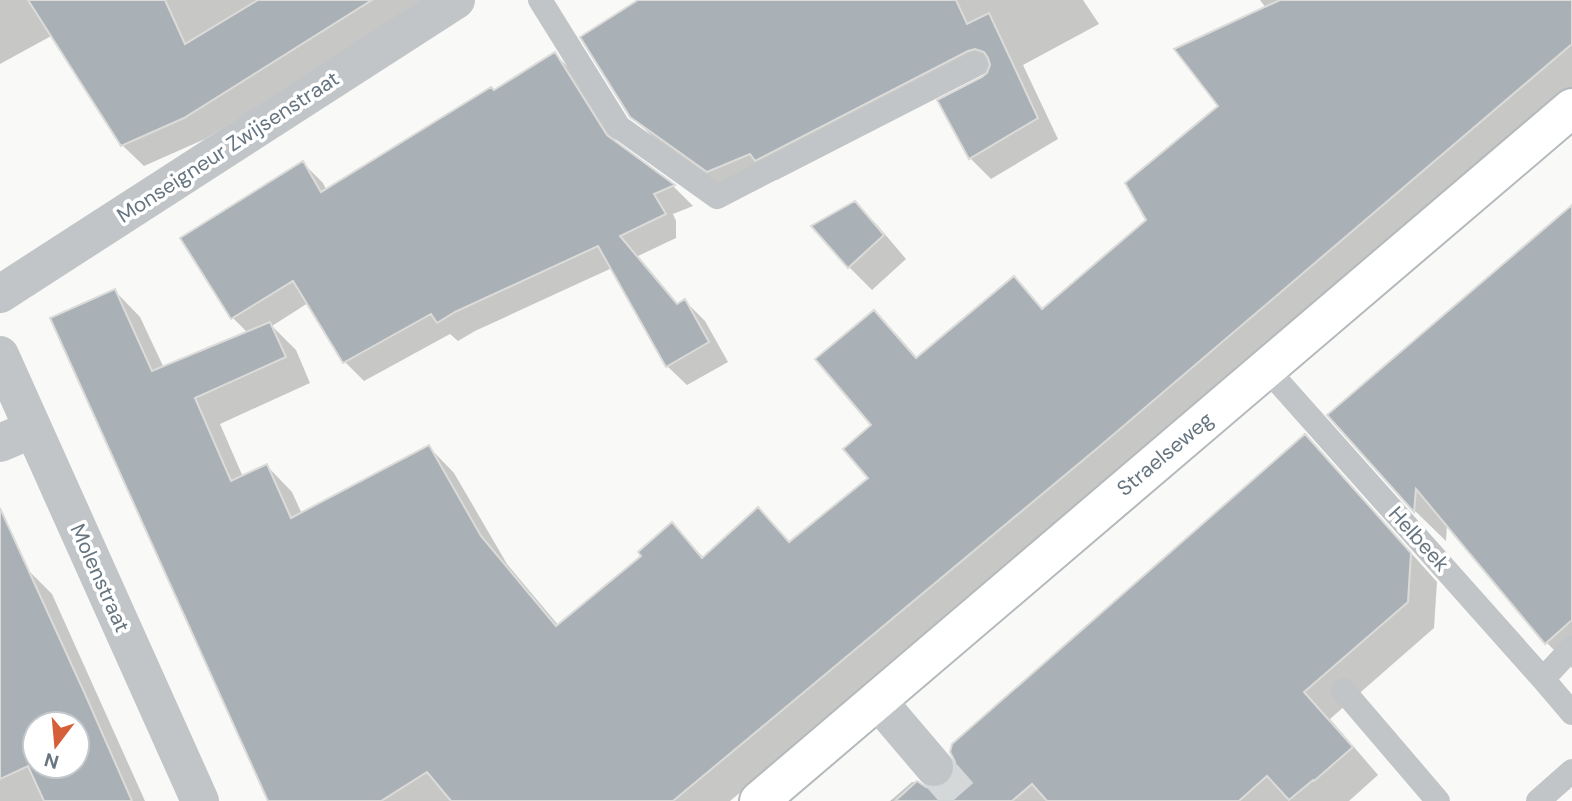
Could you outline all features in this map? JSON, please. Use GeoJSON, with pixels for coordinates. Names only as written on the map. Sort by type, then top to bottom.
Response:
{"type":"FeatureCollection","features":[{"type":"Feature","properties":{"kind":"street","name":"Monseigneur Zwijsenstraat"},"geometry":{"type":"LineString","coordinates":[[0,294],[456,0]]}},
{"type":"Feature","properties":{"kind":"street","name":"Straelseweg"},"geometry":{"type":"LineString","coordinates":[[759,801],[1572,108]]}},
{"type":"Feature","properties":{"kind":"street","name":"Molenstraat"},"geometry":{"type":"LineString","coordinates":[[0,355],[16,436],[200,801]]}},
{"type":"Feature","properties":{"kind":"street"},"geometry":{"type":"LineString","coordinates":[[877,700],[934,767]]}},
{"type":"Feature","properties":{"kind":"lane"},"geometry":{"type":"LineString","coordinates":[[540,0],[619,127],[717,197],[975,64]]}},
{"type":"Feature","properties":{"kind":"lane","name":"Helbeek"},"geometry":{"type":"LineString","coordinates":[[1266,368],[1572,713]]}},
{"type":"Feature","properties":{"kind":"lane"},"geometry":{"type":"LineString","coordinates":[[1543,679],[1572,648]]}},
{"type":"Feature","properties":{"kind":"lane"},"geometry":{"type":"LineString","coordinates":[[1343,690],[1438,801]]}},
{"type":"Feature","properties":{"kind":"lane"},"geometry":{"type":"LineString","coordinates":[[1538,801],[1572,771]]}},
{"type":"Feature","properties":{"kind":"building"},"geometry":{"type":"Polygon","coordinates":[[[28,0],[165,0],[185,44],[258,0],[372,0],[184,118],[121,146],[28,0]]]}},
{"type":"Feature","properties":{"kind":"building"},"geometry":{"type":"Polygon","coordinates":[[[638,0],[956,0],[967,24],[989,13],[1038,118],[969,159],[937,100],[987,73],[990,65],[988,58],[984,52],[975,49],[755,161],[750,154],[707,172],[630,117],[580,37],[638,0]]]}},
{"type":"Feature","properties":{"kind":"building"},"geometry":{"type":"Polygon","coordinates":[[[1280,0],[1572,0],[1572,44],[1100,446],[673,801],[451,801],[427,772],[381,801],[268,801],[50,318],[115,289],[152,371],[270,322],[286,357],[195,398],[231,481],[267,464],[291,518],[429,445],[481,536],[556,626],[641,556],[638,552],[672,522],[702,558],[758,507],[789,542],[868,478],[843,449],[871,425],[815,359],[874,310],[916,358],[1014,276],[1042,309],[1146,220],[1125,183],[1218,106],[1174,49],[1280,0]]]}},
{"type":"Feature","properties":{"kind":"building"},"geometry":{"type":"Polygon","coordinates":[[[555,52],[607,135],[675,185],[654,194],[666,214],[620,236],[677,304],[685,299],[709,342],[666,367],[598,246],[455,312],[437,323],[431,314],[343,363],[293,281],[231,319],[180,238],[303,161],[321,192],[491,87],[494,90],[555,52]]]}},
{"type":"Feature","properties":{"kind":"building"},"geometry":{"type":"Polygon","coordinates":[[[855,201],[884,235],[848,268],[811,226],[855,201]]]}},
{"type":"Feature","properties":{"kind":"building"},"geometry":{"type":"Polygon","coordinates":[[[1572,205],[1572,620],[1545,644],[1416,489],[1414,512],[1327,415],[1572,205]]]}},
{"type":"Feature","properties":{"kind":"building"},"geometry":{"type":"Polygon","coordinates":[[[1305,434],[1411,553],[1408,602],[1304,692],[1353,747],[1289,800],[1267,776],[1239,801],[1047,801],[1032,784],[1012,801],[895,801],[917,781],[926,787],[937,789],[949,783],[955,774],[955,762],[950,752],[952,744],[1305,434]]]}},
{"type":"Feature","properties":{"kind":"building"},"geometry":{"type":"Polygon","coordinates":[[[0,508],[132,801],[44,801],[34,780],[91,780],[91,710],[21,710],[21,769],[0,779],[0,508]]]}},
{"type":"Feature","properties":{"kind":"tunnel"},"geometry":{"type":"LineString","coordinates":[[934,767],[964,801]]}}]}
